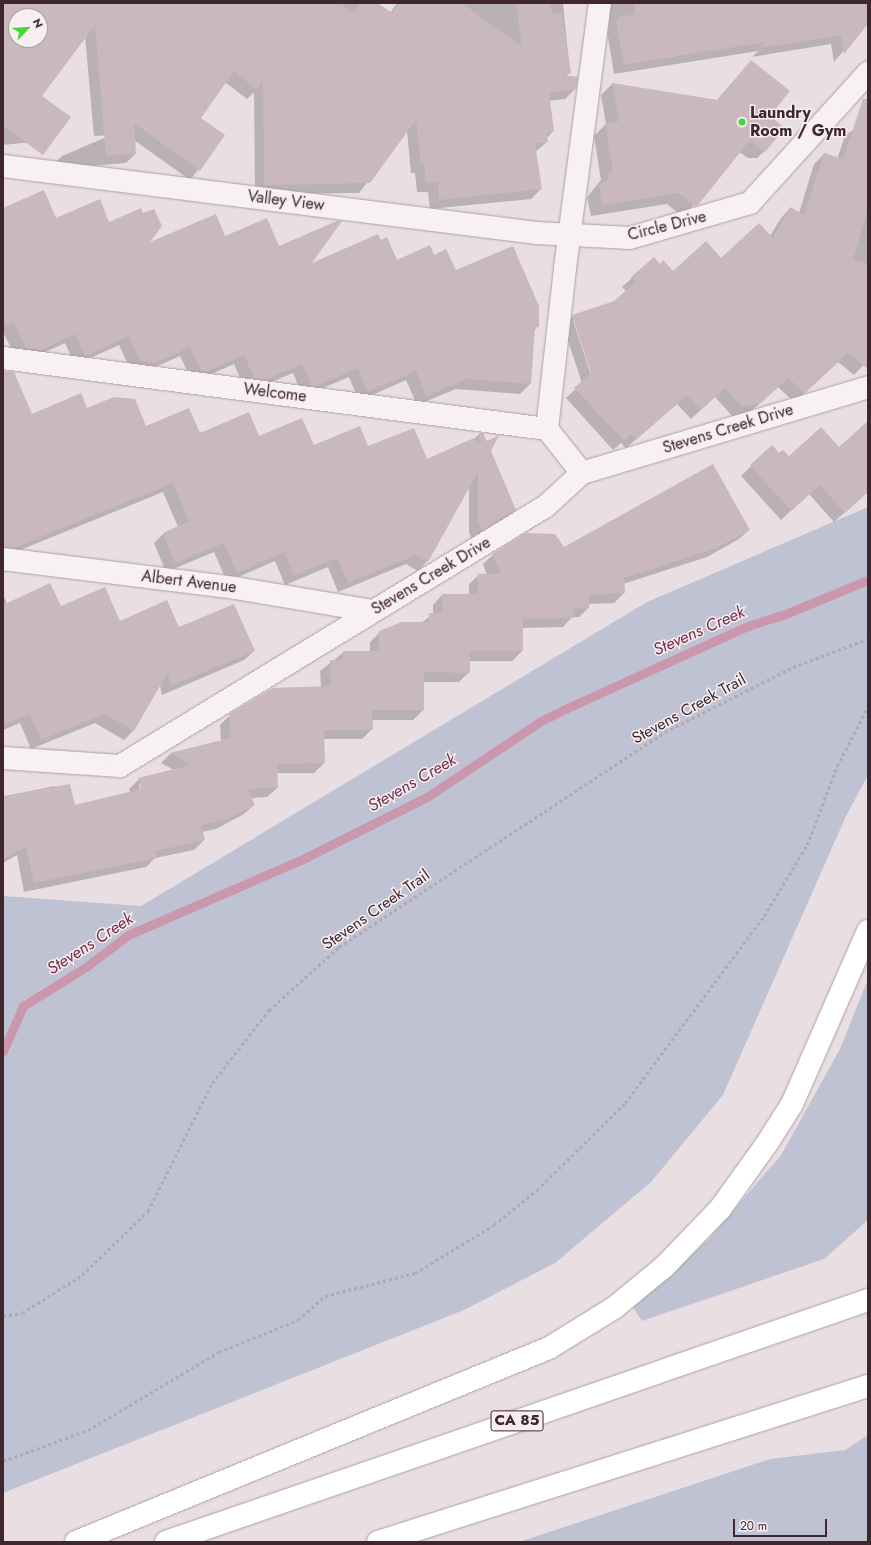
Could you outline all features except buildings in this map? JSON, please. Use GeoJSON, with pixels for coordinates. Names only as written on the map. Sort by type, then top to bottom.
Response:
{"type":"FeatureCollection","features":[{"type":"Feature","properties":{"kind":"highway"},"geometry":{"type":"LineString","coordinates":[[76,1542],[549,1348],[614,1308],[664,1267],[720,1209],[768,1142],[792,1104],[868,931]]}},
{"type":"Feature","properties":{"kind":"highway","name":"CA 85"},"geometry":{"type":"LineString","coordinates":[[166,1542],[868,1300]]}},
{"type":"Feature","properties":{"kind":"highway"},"geometry":{"type":"LineString","coordinates":[[378,1542],[868,1386]]}},
{"type":"Feature","properties":{"kind":"lane"},"geometry":{"type":"LineString","coordinates":[[582,473],[547,429],[569,236],[600,3]]}},
{"type":"Feature","properties":{"kind":"lane","name":"Circle Drive"},"geometry":{"type":"LineString","coordinates":[[569,236],[630,238],[750,203],[868,72]]}},
{"type":"Feature","properties":{"kind":"lane","name":"Valley View"},"geometry":{"type":"LineString","coordinates":[[3,166],[569,236]]}},
{"type":"Feature","properties":{"kind":"lane","name":"Welcome"},"geometry":{"type":"LineString","coordinates":[[3,358],[547,429]]}},
{"type":"Feature","properties":{"kind":"lane","name":"Stevens Creek Drive"},"geometry":{"type":"LineString","coordinates":[[3,758],[120,766],[545,507],[582,473],[868,388]]}},
{"type":"Feature","properties":{"kind":"lane","name":"Albert Avenue"},"geometry":{"type":"LineString","coordinates":[[3,559],[235,588],[373,611]]}},
{"type":"Feature","properties":{"kind":"path","name":"Stevens Creek Trail"},"geometry":{"type":"LineString","coordinates":[[3,1316],[22,1313],[82,1275],[148,1211],[212,1083],[269,1010],[339,947],[665,732],[793,667],[868,639]]}},
{"type":"Feature","properties":{"kind":"path"},"geometry":{"type":"LineString","coordinates":[[3,1461],[88,1430],[219,1352],[298,1320],[325,1296],[415,1273],[494,1225],[537,1190],[625,1103],[764,916],[807,845],[837,766],[868,706]]}},
{"type":"Feature","properties":{"kind":"shaded area"},"geometry":{"type":"Polygon","coordinates":[[[868,507],[868,775],[846,816],[723,1095],[651,1182],[555,1263],[464,1310],[3,1493],[3,896],[141,906],[647,602],[868,507]]]}},
{"type":"Feature","properties":{"kind":"shaded area"},"geometry":{"type":"Polygon","coordinates":[[[868,979],[868,1220],[824,1259],[642,1321],[633,1307],[708,1240],[781,1155],[840,1049],[868,979]]]}},
{"type":"Feature","properties":{"kind":"shaded area"},"geometry":{"type":"Polygon","coordinates":[[[868,1435],[868,1542],[519,1542],[770,1459],[845,1450],[868,1435]]]}},
{"type":"Feature","properties":{"kind":"waterway","name":"Stevens Creek"},"geometry":{"type":"LineString","coordinates":[[3,1051],[23,1006],[86,967],[128,935],[305,858],[427,797],[541,721],[574,705],[745,627],[783,615],[868,580]]}},
{"type":"Feature","properties":{"kind":"place","name":"Laundry Room / Gym"},"geometry":{"type":"Point","coordinates":[742,122]}}]}
